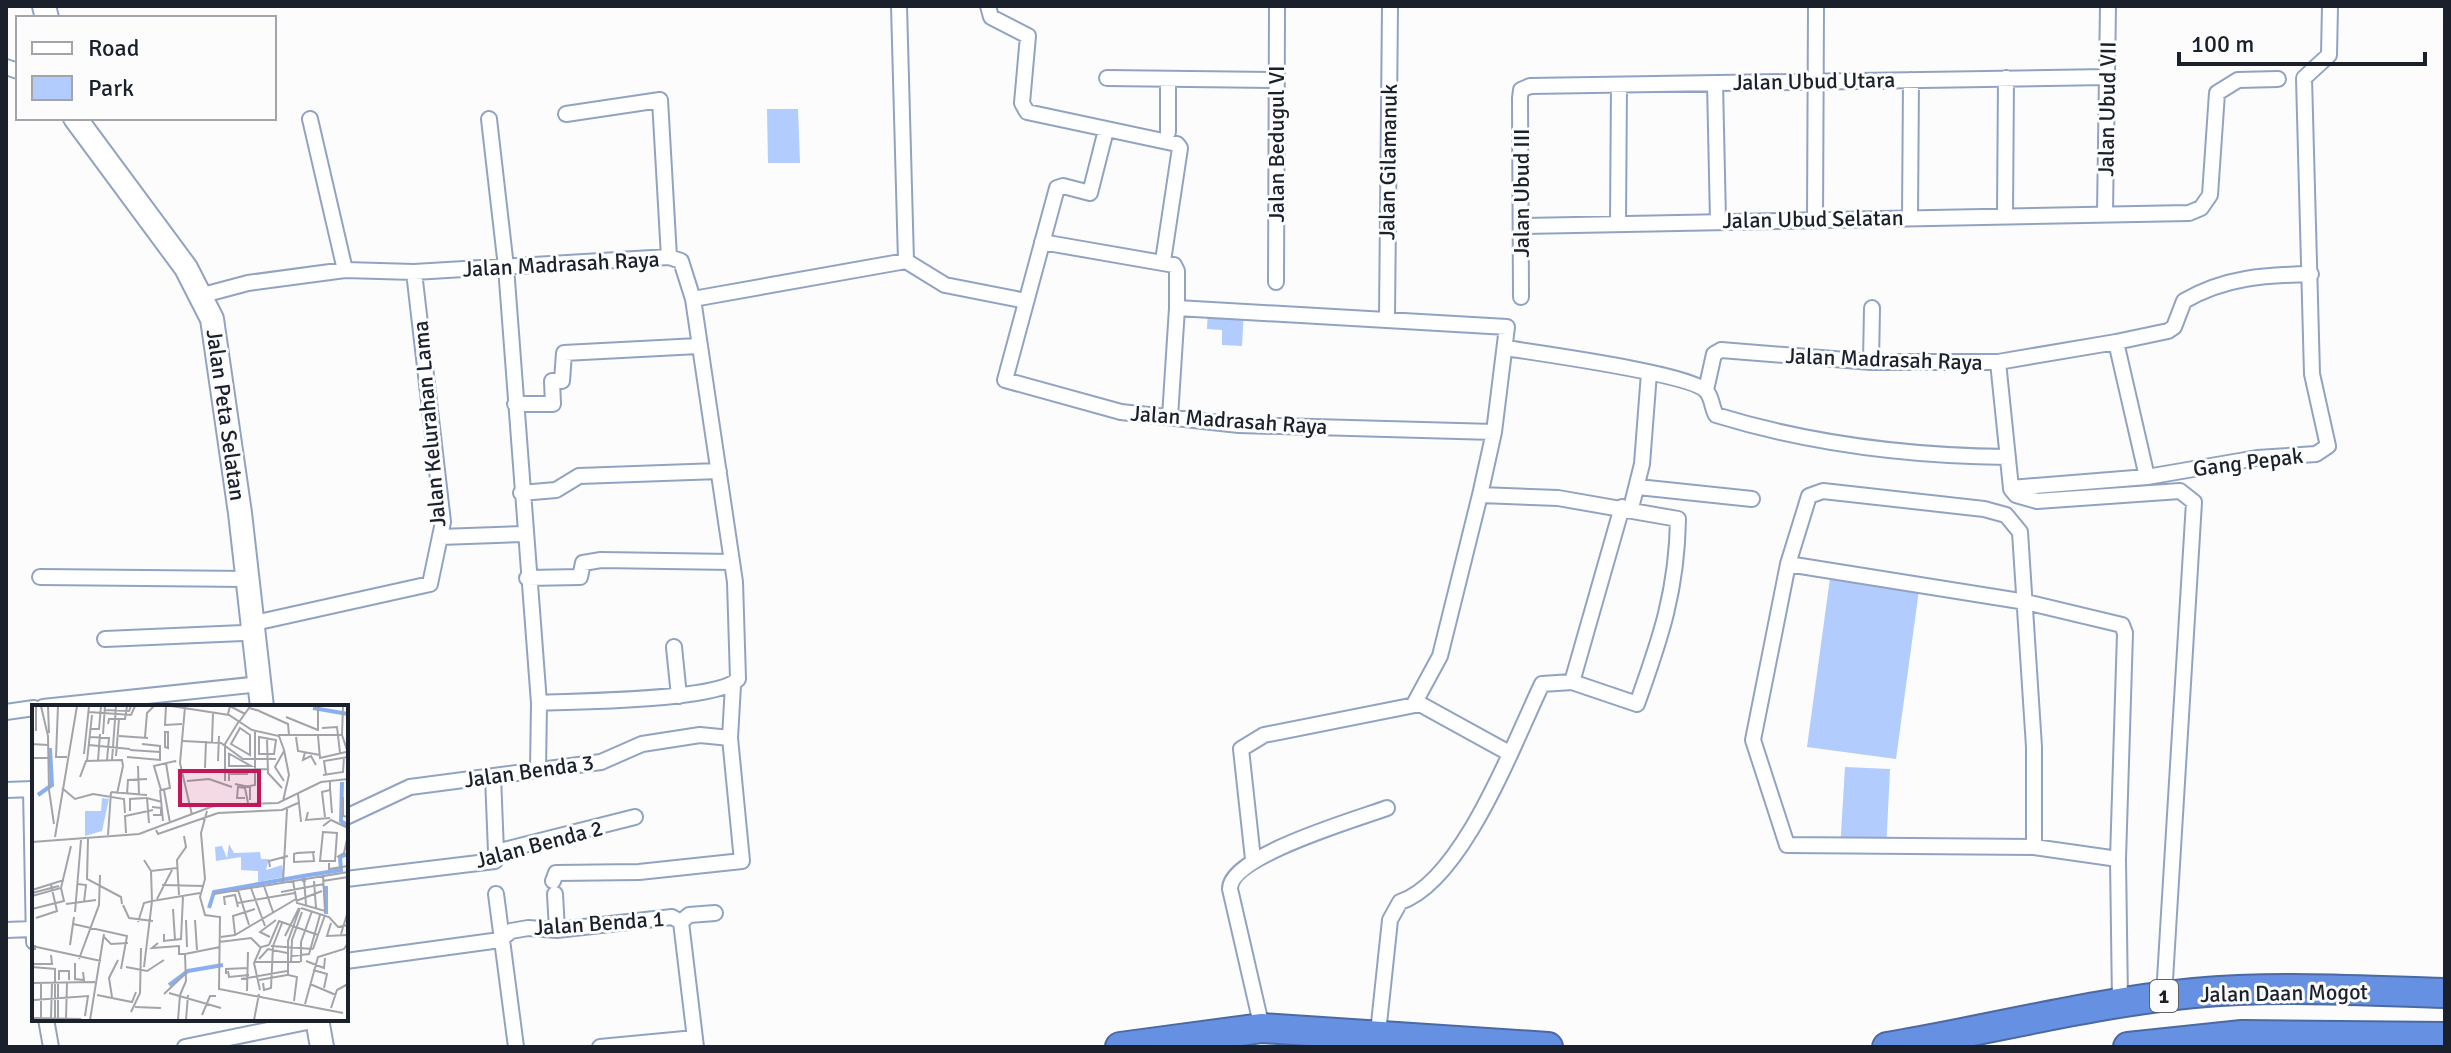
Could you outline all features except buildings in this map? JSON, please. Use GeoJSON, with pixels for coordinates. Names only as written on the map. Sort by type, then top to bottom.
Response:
{"type":"FeatureCollection","features":[{"type":"Feature","properties":{"kind":"highway","name":"Jalan Daan Mogot"},"geometry":{"type":"LineString","coordinates":[[1887,1047],[2164,996],[2272,989],[2445,993]]}},
{"type":"Feature","properties":{"kind":"highway"},"geometry":{"type":"LineString","coordinates":[[1125,1046],[1262,1028],[1378,1033],[1548,1047]]}},
{"type":"Feature","properties":{"kind":"highway","name":"Jalan Daan Mogot"},"geometry":{"type":"LineString","coordinates":[[2128,1047],[2242,1035],[2434,1040]]}},
{"type":"Feature","properties":{"kind":"main road","name":"Jalan Peta Selatan"},"geometry":{"type":"LineString","coordinates":[[76,120],[203,295],[219,350],[262,705]]}},
{"type":"Feature","properties":{"kind":"main road"},"geometry":{"type":"LineString","coordinates":[[317,1021],[322,1047]]}},
{"type":"Feature","properties":{"kind":"street"},"geometry":{"type":"LineString","coordinates":[[899,6],[906,261]]}},
{"type":"Feature","properties":{"kind":"street"},"geometry":{"type":"LineString","coordinates":[[988,6],[991,17],[1028,36],[1022,103],[1027,112],[1171,141],[1180,148],[1163,261]]}},
{"type":"Feature","properties":{"kind":"street","name":"Jalan Bedugul VI"},"geometry":{"type":"LineString","coordinates":[[1276,282],[1277,6]]}},
{"type":"Feature","properties":{"kind":"street","name":"Jalan Gilamanuk"},"geometry":{"type":"LineString","coordinates":[[1387,318],[1390,6]]}},
{"type":"Feature","properties":{"kind":"street"},"geometry":{"type":"LineString","coordinates":[[1815,219],[1816,6]]}},
{"type":"Feature","properties":{"kind":"street","name":"Jalan Ubud VII"},"geometry":{"type":"LineString","coordinates":[[2105,212],[2108,6]]}},
{"type":"Feature","properties":{"kind":"street","name":"Gang Pepak"},"geometry":{"type":"LineString","coordinates":[[2011,488],[2147,477],[2257,458],[2316,454],[2328,446],[2312,374],[2304,78],[2329,55],[2330,6]]}},
{"type":"Feature","properties":{"kind":"street","name":"Jalan Ubud Utara"},"geometry":{"type":"LineString","coordinates":[[1521,90],[1530,86],[2107,77]]}},
{"type":"Feature","properties":{"kind":"street"},"geometry":{"type":"LineString","coordinates":[[1107,78],[1276,80]]}},
{"type":"Feature","properties":{"kind":"street"},"geometry":{"type":"LineString","coordinates":[[2005,214],[2006,78]]}},
{"type":"Feature","properties":{"kind":"street"},"geometry":{"type":"LineString","coordinates":[[1168,79],[1168,132]]}},
{"type":"Feature","properties":{"kind":"street","name":"Jalan Ubud Selatan"},"geometry":{"type":"LineString","coordinates":[[1521,226],[2105,212],[2189,213],[2201,208],[2210,195],[2217,93],[2238,80],[2278,79]]}},
{"type":"Feature","properties":{"kind":"street"},"geometry":{"type":"LineString","coordinates":[[1910,216],[1911,80]]}},
{"type":"Feature","properties":{"kind":"street"},"geometry":{"type":"LineString","coordinates":[[1715,83],[1718,221]]}},
{"type":"Feature","properties":{"kind":"street"},"geometry":{"type":"LineString","coordinates":[[1618,223],[1619,85]]}},
{"type":"Feature","properties":{"kind":"street","name":"Jalan Ubud III"},"geometry":{"type":"LineString","coordinates":[[1521,90],[1521,297]]}},
{"type":"Feature","properties":{"kind":"street"},"geometry":{"type":"LineString","coordinates":[[566,114],[660,100],[669,257]]}},
{"type":"Feature","properties":{"kind":"street"},"geometry":{"type":"LineString","coordinates":[[310,119],[345,270]]}},
{"type":"Feature","properties":{"kind":"street"},"geometry":{"type":"LineString","coordinates":[[489,119],[506,267],[527,578],[539,703],[538,770]]}},
{"type":"Feature","properties":{"kind":"street"},"geometry":{"type":"LineString","coordinates":[[557,930],[556,873],[639,872],[739,863],[743,853],[730,738],[733,685],[740,671],[732,562],[693,299],[906,261],[945,285],[1026,301],[1057,188],[1063,186],[1086,194],[1092,189],[1106,130]]}},
{"type":"Feature","properties":{"kind":"street"},"geometry":{"type":"LineString","coordinates":[[1042,242],[1163,261],[1177,271],[1170,417]]}},
{"type":"Feature","properties":{"kind":"street","name":"Jalan Madrasah Raya"},"geometry":{"type":"LineString","coordinates":[[203,295],[248,283],[345,270],[414,272],[669,257],[681,261],[693,299]]}},
{"type":"Feature","properties":{"kind":"street","name":"Jalan Kelurahan Lama"},"geometry":{"type":"LineString","coordinates":[[253,627],[259,622],[430,584],[443,522],[414,272]]}},
{"type":"Feature","properties":{"kind":"street"},"geometry":{"type":"LineString","coordinates":[[1998,362],[2168,331],[2174,327],[2182,303],[2226,282],[2252,276],[2311,274]]}},
{"type":"Feature","properties":{"kind":"street","name":"Jalan Madrasah Raya"},"geometry":{"type":"LineString","coordinates":[[1026,301],[1005,380],[1121,412],[1239,425],[1494,432]]}},
{"type":"Feature","properties":{"kind":"street"},"geometry":{"type":"LineString","coordinates":[[1177,308],[1507,327],[1494,432],[1480,495],[1440,656],[1414,704]]}},
{"type":"Feature","properties":{"kind":"street"},"geometry":{"type":"LineString","coordinates":[[1871,362],[1872,308]]}},
{"type":"Feature","properties":{"kind":"street"},"geometry":{"type":"LineString","coordinates":[[2116,342],[2147,477]]}},
{"type":"Feature","properties":{"kind":"street"},"geometry":{"type":"LineString","coordinates":[[515,404],[553,404],[552,381],[562,381],[564,353],[698,346]]}},
{"type":"Feature","properties":{"kind":"street"},"geometry":{"type":"LineString","coordinates":[[1506,348],[1649,373],[1706,390],[1716,415],[1799,437],[1849,446],[2008,457]]}},
{"type":"Feature","properties":{"kind":"street","name":"Jalan Madrasah Raya"},"geometry":{"type":"LineString","coordinates":[[1706,390],[1714,354],[1721,350],[1871,362],[1998,362],[2011,488]]}},
{"type":"Feature","properties":{"kind":"street"},"geometry":{"type":"LineString","coordinates":[[1572,682],[1626,508],[1638,487],[1649,373]]}},
{"type":"Feature","properties":{"kind":"street"},"geometry":{"type":"LineString","coordinates":[[521,493],[556,490],[579,476],[719,471]]}},
{"type":"Feature","properties":{"kind":"street"},"geometry":{"type":"LineString","coordinates":[[1638,487],[1752,499]]}},
{"type":"Feature","properties":{"kind":"street"},"geometry":{"type":"LineString","coordinates":[[2011,488],[2016,495],[2037,501],[2180,491],[2194,502],[2164,996]]}},
{"type":"Feature","properties":{"kind":"street"},"geometry":{"type":"LineString","coordinates":[[2034,847],[2034,747],[2020,532],[2006,515],[1984,509],[1817,491],[1809,496],[1788,564],[1753,740],[1787,845],[2034,847],[2118,859]]}},
{"type":"Feature","properties":{"kind":"street"},"geometry":{"type":"LineString","coordinates":[[1378,1033],[1390,920],[1400,902],[1417,896],[1467,840],[1542,684],[1572,682],[1637,704],[1668,618],[1678,558],[1678,519],[1558,498],[1480,495]]}},
{"type":"Feature","properties":{"kind":"street"},"geometry":{"type":"LineString","coordinates":[[440,537],[524,534]]}},
{"type":"Feature","properties":{"kind":"street"},"geometry":{"type":"LineString","coordinates":[[527,578],[580,577],[583,563],[601,560],[732,562]]}},
{"type":"Feature","properties":{"kind":"street"},"geometry":{"type":"LineString","coordinates":[[1788,564],[2026,602],[2119,623],[2124,628],[2118,859],[2120,1002]]}},
{"type":"Feature","properties":{"kind":"street"},"geometry":{"type":"LineString","coordinates":[[40,577],[248,579]]}},
{"type":"Feature","properties":{"kind":"street"},"geometry":{"type":"LineString","coordinates":[[105,639],[243,633],[253,627]]}},
{"type":"Feature","properties":{"kind":"street"},"geometry":{"type":"LineString","coordinates":[[674,647],[679,696]]}},
{"type":"Feature","properties":{"kind":"street"},"geometry":{"type":"LineString","coordinates":[[76,705],[260,684]]}},
{"type":"Feature","properties":{"kind":"street"},"geometry":{"type":"LineString","coordinates":[[539,703],[679,696],[733,685]]}},
{"type":"Feature","properties":{"kind":"street"},"geometry":{"type":"LineString","coordinates":[[1253,859],[1241,749],[1264,735],[1414,704],[1428,708],[1509,753]]}},
{"type":"Feature","properties":{"kind":"street"},"geometry":{"type":"LineString","coordinates":[[6,712],[32,708]]}},
{"type":"Feature","properties":{"kind":"street","name":"Jalan Benda 3"},"geometry":{"type":"LineString","coordinates":[[348,816],[410,787],[601,762],[656,742],[700,735],[730,738]]}},
{"type":"Feature","properties":{"kind":"street"},"geometry":{"type":"LineString","coordinates":[[493,776],[496,852]]}},
{"type":"Feature","properties":{"kind":"street"},"geometry":{"type":"LineString","coordinates":[[6,790],[32,789]]}},
{"type":"Feature","properties":{"kind":"street"},"geometry":{"type":"LineString","coordinates":[[1262,1028],[1230,889],[1233,876],[1253,859],[1387,808]]}},
{"type":"Feature","properties":{"kind":"street","name":"Jalan Benda 2"},"geometry":{"type":"LineString","coordinates":[[348,879],[495,861],[496,852],[635,817]]}},
{"type":"Feature","properties":{"kind":"street"},"geometry":{"type":"LineString","coordinates":[[496,894],[516,1047]]}},
{"type":"Feature","properties":{"kind":"street"},"geometry":{"type":"LineString","coordinates":[[681,922],[689,915],[715,913]]}},
{"type":"Feature","properties":{"kind":"street","name":"Jalan Benda 1"},"geometry":{"type":"LineString","coordinates":[[348,961],[500,940],[511,931],[528,928],[557,930],[672,917],[681,922],[695,1042]]}},
{"type":"Feature","properties":{"kind":"street"},"geometry":{"type":"LineString","coordinates":[[6,930],[32,935]]}},
{"type":"Feature","properties":{"kind":"street"},"geometry":{"type":"LineString","coordinates":[[46,1021],[51,1047]]}},
{"type":"Feature","properties":{"kind":"street"},"geometry":{"type":"LineString","coordinates":[[185,1047],[312,1021]]}},
{"type":"Feature","properties":{"kind":"street"},"geometry":{"type":"LineString","coordinates":[[600,1047],[695,1042]]}},
{"type":"Feature","properties":{"kind":"green space"},"geometry":{"type":"Polygon","coordinates":[[[767,109],[798,109],[800,163],[768,163],[767,109]]]}},
{"type":"Feature","properties":{"kind":"green space"},"geometry":{"type":"Polygon","coordinates":[[[1208,308],[1244,309],[1242,346],[1222,345],[1222,330],[1207,329],[1208,308]]]}},
{"type":"Feature","properties":{"kind":"green space"},"geometry":{"type":"Polygon","coordinates":[[[1830,578],[1919,590],[1896,759],[1807,747],[1830,578]]]}},
{"type":"Feature","properties":{"kind":"green space"},"geometry":{"type":"Polygon","coordinates":[[[1845,767],[1890,769],[1886,852],[1840,850],[1845,767]]]}}]}
